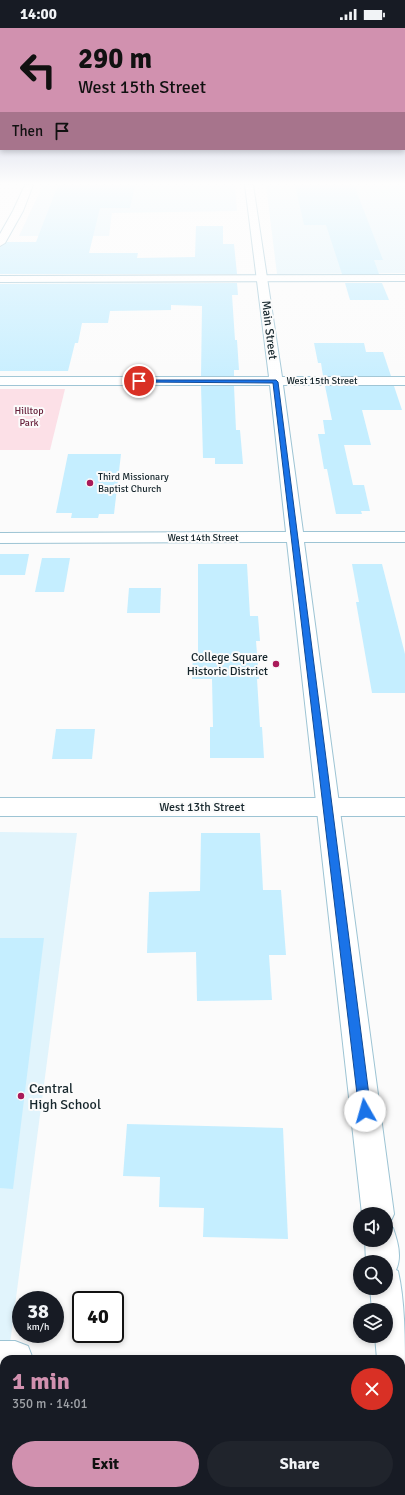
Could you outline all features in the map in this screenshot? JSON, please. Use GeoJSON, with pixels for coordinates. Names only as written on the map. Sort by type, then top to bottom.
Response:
{"type":"FeatureCollection","features":[{"type":"Feature","properties":{"kind":"main road","name":"Main Street"},"geometry":{"type":"LineString","coordinates":[[259,253],[377,1207]]}},
{"type":"Feature","properties":{"kind":"main road"},"geometry":{"type":"LineString","coordinates":[[0,279],[405,278]]}},
{"type":"Feature","properties":{"kind":"main road","name":"West 15th Street"},"geometry":{"type":"LineString","coordinates":[[0,381],[405,381]]}},
{"type":"Feature","properties":{"kind":"main road","name":"West 14th Street"},"geometry":{"type":"LineString","coordinates":[[0,538],[405,538]]}},
{"type":"Feature","properties":{"kind":"main road","name":"West 13th Street"},"geometry":{"type":"LineString","coordinates":[[0,807],[405,807]]}},
{"type":"Feature","properties":{"kind":"main road"},"geometry":{"type":"LineString","coordinates":[[387,1295],[395,1355]]}},
{"type":"Feature","properties":{"kind":"shaded area"},"geometry":{"type":"Polygon","coordinates":[[[274,253],[405,253],[405,273],[277,274],[274,253]]]}},
{"type":"Feature","properties":{"kind":"shaded area","name":"Central High School"},"geometry":{"type":"Polygon","coordinates":[[[0,832],[77,833],[17,1291],[12,1291],[12,1329],[9,1355],[0,1355],[0,832]]]}},
{"type":"Feature","properties":{"kind":"green space","name":"Hilltop Park"},"geometry":{"type":"Polygon","coordinates":[[[0,389],[65,389],[50,450],[0,450],[0,389]]]}},
{"type":"Feature","properties":{"kind":"building"},"geometry":{"type":"Polygon","coordinates":[[[0,253],[138,253],[137,258],[195,257],[195,253],[235,253],[237,274],[0,274],[0,253]]]}},
{"type":"Feature","properties":{"kind":"building"},"geometry":{"type":"Polygon","coordinates":[[[335,253],[380,253],[383,260],[374,260],[379,274],[342,274],[335,253]]]}},
{"type":"Feature","properties":{"kind":"building"},"geometry":{"type":"Polygon","coordinates":[[[237,283],[238,295],[232,295],[239,370],[234,370],[234,376],[201,376],[202,306],[171,305],[171,310],[110,311],[108,323],[82,323],[78,343],[75,343],[68,371],[0,371],[0,284],[237,283]]]}},
{"type":"Feature","properties":{"kind":"building"},"geometry":{"type":"Polygon","coordinates":[[[345,283],[382,283],[389,300],[350,300],[345,283]]]}},
{"type":"Feature","properties":{"kind":"building"},"geometry":{"type":"Polygon","coordinates":[[[314,343],[364,343],[366,352],[383,352],[391,376],[323,376],[321,363],[318,363],[314,343]]]}},
{"type":"Feature","properties":{"kind":"building"},"geometry":{"type":"Polygon","coordinates":[[[201,386],[234,386],[236,430],[240,430],[243,464],[215,464],[215,458],[203,458],[201,386]]]}},
{"type":"Feature","properties":{"kind":"building"},"geometry":{"type":"Polygon","coordinates":[[[325,386],[394,386],[402,410],[362,410],[371,445],[344,445],[353,485],[364,485],[370,511],[361,511],[362,514],[336,514],[327,469],[324,469],[318,434],[325,434],[323,420],[332,420],[325,386]]]}},
{"type":"Feature","properties":{"kind":"building","name":"Third Missionary Baptist Church"},"geometry":{"type":"Polygon","coordinates":[[[68,454],[121,454],[114,514],[99,514],[98,518],[71,518],[72,513],[56,513],[68,454]]]}},
{"type":"Feature","properties":{"kind":"building"},"geometry":{"type":"Polygon","coordinates":[[[0,554],[29,554],[25,575],[0,575],[0,554]]]}},
{"type":"Feature","properties":{"kind":"building"},"geometry":{"type":"Polygon","coordinates":[[[42,558],[70,558],[64,592],[35,592],[42,558]]]}},
{"type":"Feature","properties":{"kind":"building"},"geometry":{"type":"Polygon","coordinates":[[[198,564],[247,564],[250,616],[258,616],[260,641],[256,641],[259,679],[257,679],[260,727],[262,727],[264,758],[210,758],[210,727],[213,727],[212,679],[192,679],[193,653],[198,653],[198,564]]]}},
{"type":"Feature","properties":{"kind":"building"},"geometry":{"type":"Polygon","coordinates":[[[352,564],[382,564],[405,654],[405,693],[372,693],[356,602],[359,602],[352,564]]]}},
{"type":"Feature","properties":{"kind":"building"},"geometry":{"type":"Polygon","coordinates":[[[129,588],[161,588],[160,613],[127,613],[129,588]]]}},
{"type":"Feature","properties":{"kind":"building"},"geometry":{"type":"Polygon","coordinates":[[[56,729],[95,729],[92,759],[52,759],[56,729]]]}},
{"type":"Feature","properties":{"kind":"building"},"geometry":{"type":"Polygon","coordinates":[[[201,833],[260,833],[263,890],[281,890],[286,955],[269,955],[272,1000],[197,1001],[196,952],[147,953],[149,892],[200,891],[201,833]]]}},
{"type":"Feature","properties":{"kind":"building"},"geometry":{"type":"Polygon","coordinates":[[[0,938],[44,938],[13,1189],[0,1188],[0,938]]]}},
{"type":"Feature","properties":{"kind":"building"},"geometry":{"type":"Polygon","coordinates":[[[127,1124],[283,1128],[288,1239],[203,1237],[204,1208],[159,1207],[160,1177],[123,1176],[127,1124]]]}},
{"type":"Feature","properties":{"kind":"place","name":"Third Missionary Baptist Church"},"geometry":{"type":"Point","coordinates":[90,483]}},
{"type":"Feature","properties":{"kind":"place","name":"College Square Historic District"},"geometry":{"type":"Point","coordinates":[276,664]}},
{"type":"Feature","properties":{"kind":"place","name":"Central High School"},"geometry":{"type":"Point","coordinates":[21,1096]}},
{"type":"Feature","properties":{"kind":"route"},"geometry":{"type":"LineString","coordinates":[[139,381],[276,382],[365,1111]]}}]}
